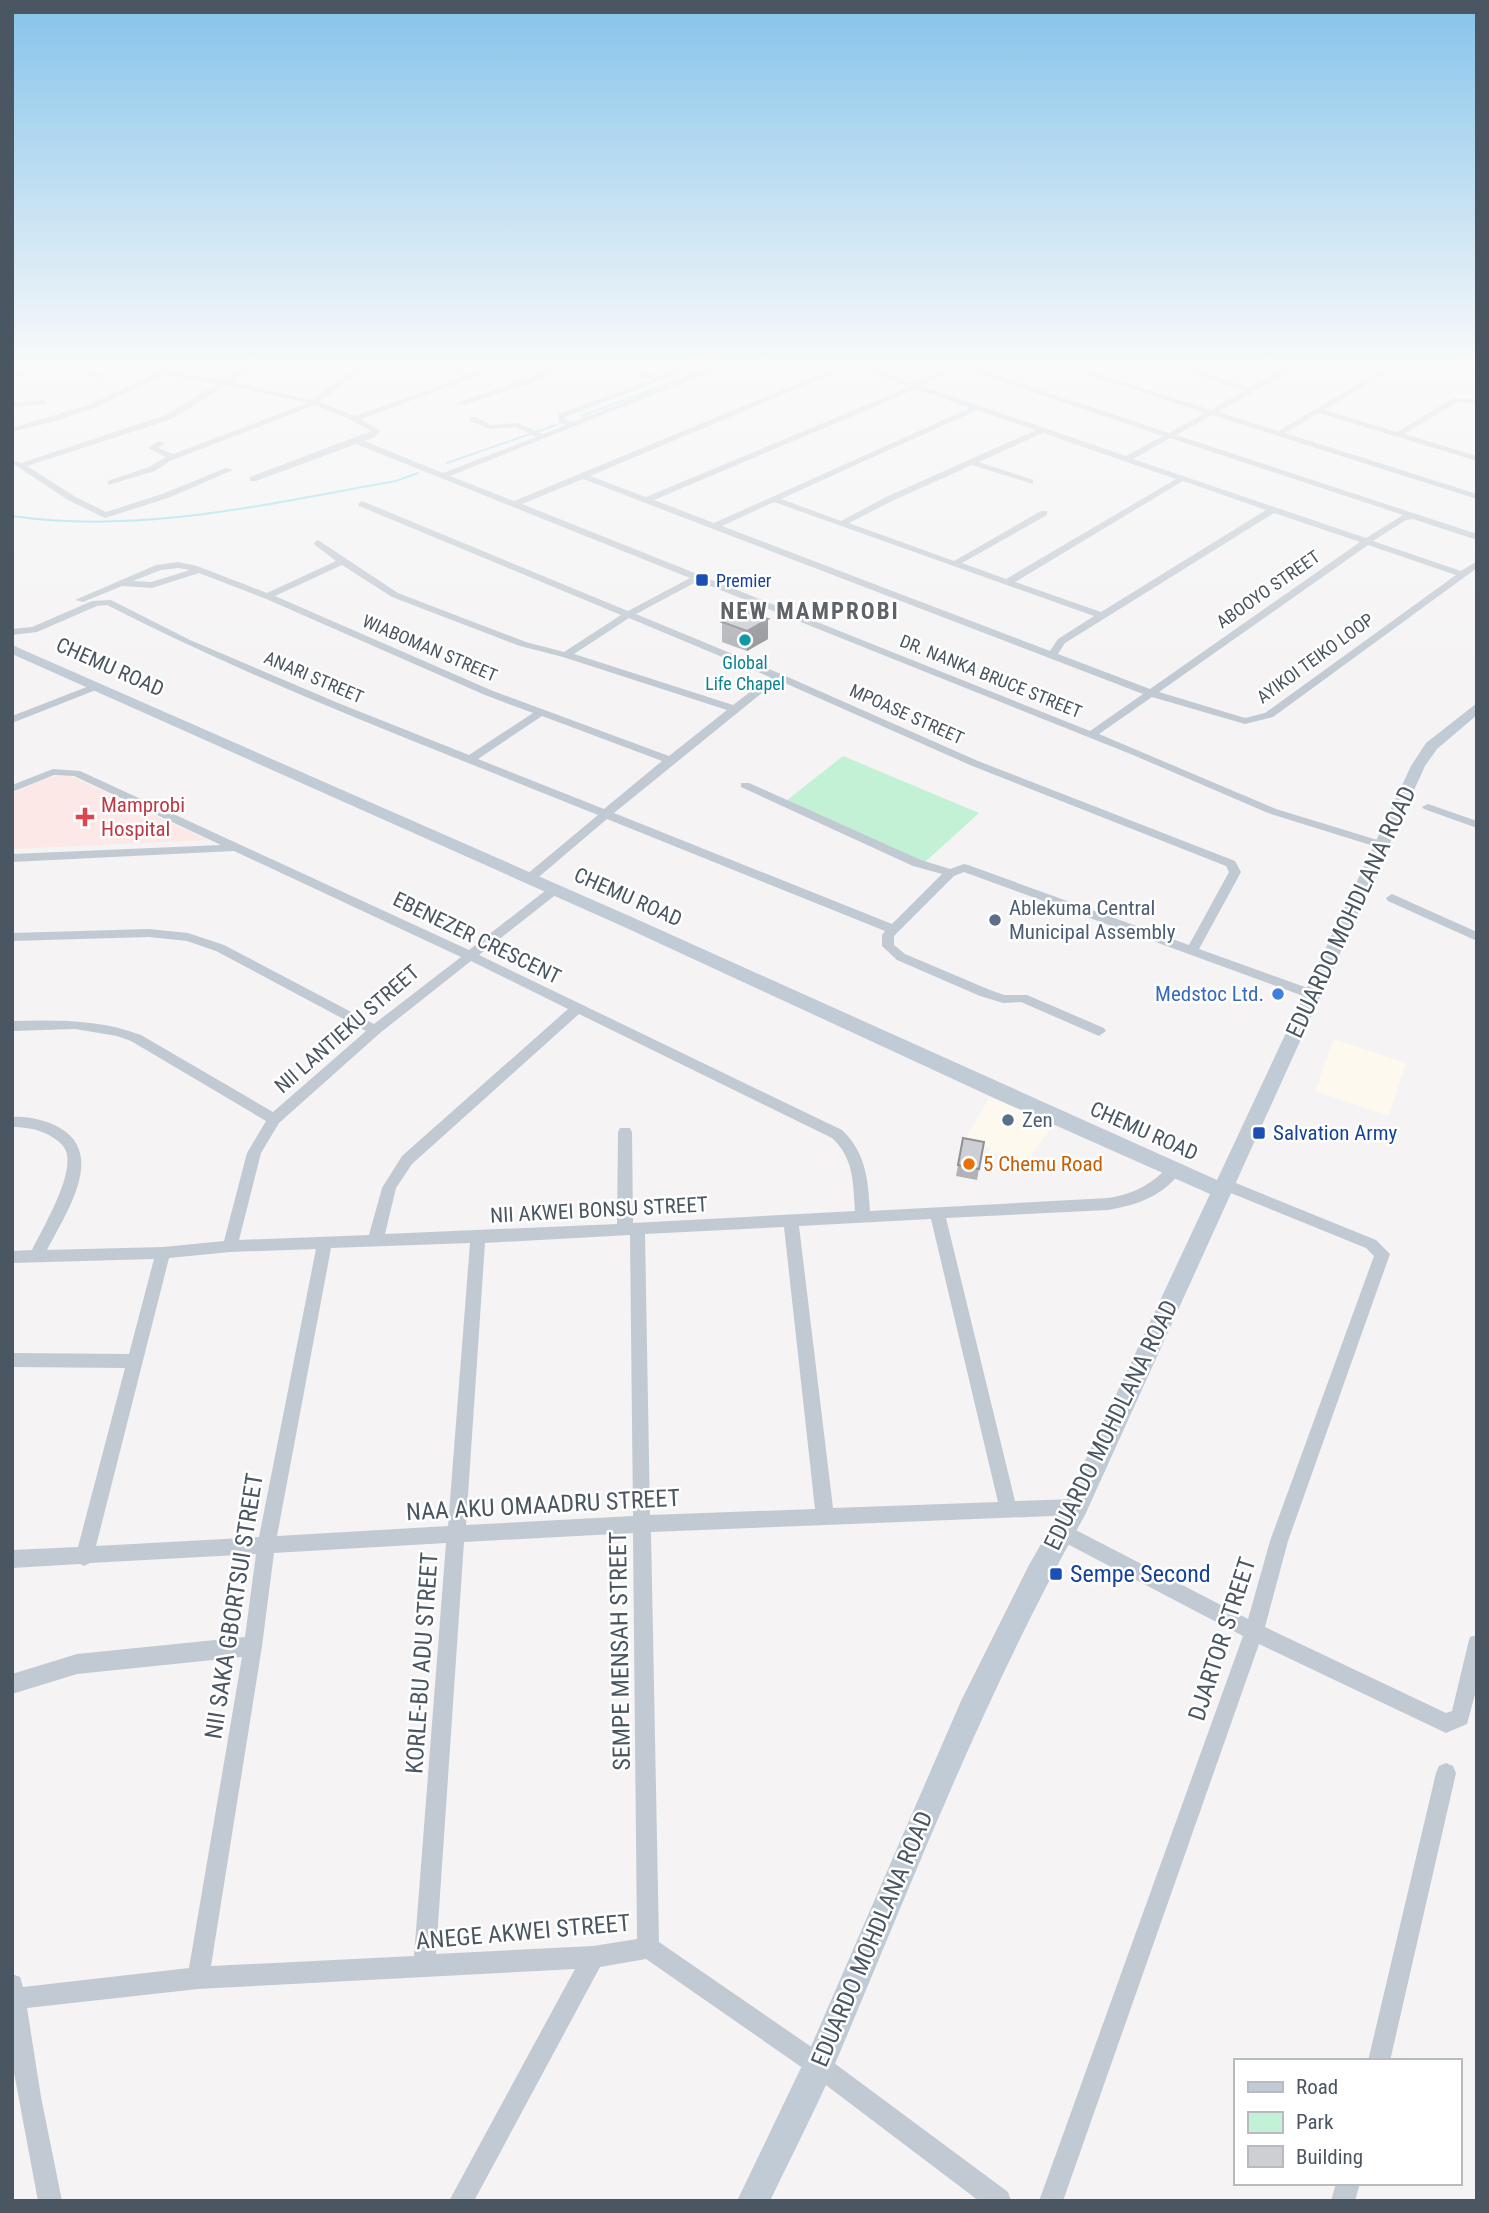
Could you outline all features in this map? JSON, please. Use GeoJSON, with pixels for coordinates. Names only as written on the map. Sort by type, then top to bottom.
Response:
{"type":"FeatureCollection","features":[{"type":"Feature","properties":{"kind":"main road","name":"CHEMU ROAD"},"geometry":{"type":"LineString","coordinates":[[12,649],[530,878],[1001,1093],[1225,1188]]}},
{"type":"Feature","properties":{"kind":"main road","name":"EDUARDO MOHDLANA ROAD"},"geometry":{"type":"LineString","coordinates":[[753,2201],[818,2065],[980,1689],[1069,1519],[1225,1188],[1311,995],[1363,890],[1380,844],[1425,753],[1477,706]]}},
{"type":"Feature","properties":{"kind":"street"},"geometry":{"type":"LineString","coordinates":[[27,470],[71,498],[105,515],[165,496],[228,470]]}},
{"type":"Feature","properties":{"kind":"street"},"geometry":{"type":"LineString","coordinates":[[111,483],[148,470]]}},
{"type":"Feature","properties":{"kind":"street"},"geometry":{"type":"LineString","coordinates":[[253,479],[277,470]]}},
{"type":"Feature","properties":{"kind":"street","name":"DR. NANKA BRUCE STREET"},"geometry":{"type":"LineString","coordinates":[[428,470],[1091,734],[1272,811],[1380,844]]}},
{"type":"Feature","properties":{"kind":"street"},"geometry":{"type":"LineString","coordinates":[[442,476],[456,470]]}},
{"type":"Feature","properties":{"kind":"street"},"geometry":{"type":"LineString","coordinates":[[515,504],[597,470]]}},
{"type":"Feature","properties":{"kind":"street"},"geometry":{"type":"LineString","coordinates":[[645,501],[718,470]]}},
{"type":"Feature","properties":{"kind":"street"},"geometry":{"type":"LineString","coordinates":[[713,527],[836,470]]}},
{"type":"Feature","properties":{"kind":"street"},"geometry":{"type":"LineString","coordinates":[[844,523],[955,470]]}},
{"type":"Feature","properties":{"kind":"street"},"geometry":{"type":"LineString","coordinates":[[996,470],[1030,482]]}},
{"type":"Feature","properties":{"kind":"street"},"geometry":{"type":"LineString","coordinates":[[1155,470],[1461,574]]}},
{"type":"Feature","properties":{"kind":"street"},"geometry":{"type":"LineString","coordinates":[[1275,470],[1477,537]]}},
{"type":"Feature","properties":{"kind":"street"},"geometry":{"type":"LineString","coordinates":[[1393,470],[1477,497]]}},
{"type":"Feature","properties":{"kind":"street","name":"AYIKOI TEIKO LOOP"},"geometry":{"type":"LineString","coordinates":[[583,476],[1151,693],[1245,721],[1269,715],[1477,564]]}},
{"type":"Feature","properties":{"kind":"street"},"geometry":{"type":"LineString","coordinates":[[1008,582],[1181,479]]}},
{"type":"Feature","properties":{"kind":"street"},"geometry":{"type":"LineString","coordinates":[[772,499],[1102,616]]}},
{"type":"Feature","properties":{"kind":"street","name":"MPOASE STREET"},"geometry":{"type":"LineString","coordinates":[[362,504],[778,676],[961,757],[1231,864],[1235,872],[1192,951]]}},
{"type":"Feature","properties":{"kind":"street"},"geometry":{"type":"LineString","coordinates":[[1052,655],[1062,641],[1272,510]]}},
{"type":"Feature","properties":{"kind":"street"},"geometry":{"type":"LineString","coordinates":[[955,564],[1044,513]]}},
{"type":"Feature","properties":{"kind":"street","name":"ABOOYO STREET"},"geometry":{"type":"LineString","coordinates":[[1091,734],[1402,517],[1413,516]]}},
{"type":"Feature","properties":{"kind":"street"},"geometry":{"type":"LineString","coordinates":[[318,543],[342,562],[395,595],[523,644],[566,655],[734,709]]}},
{"type":"Feature","properties":{"kind":"street"},"geometry":{"type":"LineString","coordinates":[[267,596],[342,562]]}},
{"type":"Feature","properties":{"kind":"street","name":"WIABOMAN STREET"},"geometry":{"type":"LineString","coordinates":[[118,583],[159,567],[178,565],[198,570],[267,596],[540,713],[670,760]]}},
{"type":"Feature","properties":{"kind":"street"},"geometry":{"type":"LineString","coordinates":[[12,631],[118,583],[152,585],[198,570]]}},
{"type":"Feature","properties":{"kind":"street"},"geometry":{"type":"LineString","coordinates":[[566,655],[629,614],[698,577]]}},
{"type":"Feature","properties":{"kind":"street","name":"ANARI STREET"},"geometry":{"type":"LineString","coordinates":[[12,631],[34,630],[94,603],[108,601],[211,653],[892,929]]}},
{"type":"Feature","properties":{"kind":"street"},"geometry":{"type":"LineString","coordinates":[[530,878],[670,760],[778,676]]}},
{"type":"Feature","properties":{"kind":"street"},"geometry":{"type":"LineString","coordinates":[[12,720],[97,686]]}},
{"type":"Feature","properties":{"kind":"street"},"geometry":{"type":"LineString","coordinates":[[470,759],[540,713]]}},
{"type":"Feature","properties":{"kind":"street","name":"EBENEZER CRESCENT"},"geometry":{"type":"LineString","coordinates":[[12,789],[53,772],[76,773],[468,955],[843,1139],[857,1156],[863,1218]]}},
{"type":"Feature","properties":{"kind":"street"},"geometry":{"type":"LineString","coordinates":[[745,785],[917,863],[950,873]]}},
{"type":"Feature","properties":{"kind":"street"},"geometry":{"type":"LineString","coordinates":[[1428,807],[1477,825]]}},
{"type":"Feature","properties":{"kind":"street"},"geometry":{"type":"LineString","coordinates":[[12,858],[234,848]]}},
{"type":"Feature","properties":{"kind":"street"},"geometry":{"type":"LineString","coordinates":[[1099,1031],[1022,998],[994,997],[901,957],[891,951],[886,940],[892,929],[950,873],[964,868],[1311,995]]}},
{"type":"Feature","properties":{"kind":"street","name":"NII LANTIEKU STREET"},"geometry":{"type":"LineString","coordinates":[[230,1246],[254,1153],[274,1119],[375,1030],[468,955],[555,890]]}},
{"type":"Feature","properties":{"kind":"street"},"geometry":{"type":"LineString","coordinates":[[1392,898],[1477,937]]}},
{"type":"Feature","properties":{"kind":"street"},"geometry":{"type":"LineString","coordinates":[[12,937],[149,933],[188,937],[220,948],[375,1030]]}},
{"type":"Feature","properties":{"kind":"street"},"geometry":{"type":"LineString","coordinates":[[376,1240],[385,1195],[391,1180],[407,1160],[576,1009]]}},
{"type":"Feature","properties":{"kind":"street"},"geometry":{"type":"LineString","coordinates":[[12,1026],[92,1024],[116,1029],[274,1119]]}},
{"type":"Feature","properties":{"kind":"street"},"geometry":{"type":"LineString","coordinates":[[12,1122],[26,1121],[48,1128],[65,1138],[74,1152],[76,1169],[37,1255]]}},
{"type":"Feature","properties":{"kind":"street","name":"SEMPE MENSAH STREET"},"geometry":{"type":"LineString","coordinates":[[625,1132],[642,1524],[648,1948]]}},
{"type":"Feature","properties":{"kind":"street","name":"NII AKWEI BONSU STREET"},"geometry":{"type":"LineString","coordinates":[[12,1256],[163,1253],[230,1246],[938,1215],[1130,1201],[1151,1193],[1176,1168]]}},
{"type":"Feature","properties":{"kind":"street","name":"DJARTOR STREET"},"geometry":{"type":"LineString","coordinates":[[1051,2201],[1254,1632],[1279,1541],[1382,1254],[1371,1244],[1225,1188]]}},
{"type":"Feature","properties":{"kind":"street"},"geometry":{"type":"LineString","coordinates":[[938,1215],[1007,1508]]}},
{"type":"Feature","properties":{"kind":"street"},"geometry":{"type":"LineString","coordinates":[[791,1222],[825,1516]]}},
{"type":"Feature","properties":{"kind":"street","name":"KORLE-BU ADU STREET"},"geometry":{"type":"LineString","coordinates":[[424,1967],[478,1237]]}},
{"type":"Feature","properties":{"kind":"street","name":"NII SAKA GBORTSUI STREET"},"geometry":{"type":"LineString","coordinates":[[198,1978],[253,1646],[266,1546],[325,1242]]}},
{"type":"Feature","properties":{"kind":"street"},"geometry":{"type":"LineString","coordinates":[[84,1557],[163,1253]]}},
{"type":"Feature","properties":{"kind":"street"},"geometry":{"type":"LineString","coordinates":[[12,1360],[136,1361]]}},
{"type":"Feature","properties":{"kind":"street","name":"NAA AKU OMAADRU STREET"},"geometry":{"type":"LineString","coordinates":[[12,1559],[84,1557],[456,1533],[1007,1508],[1069,1519],[1254,1632],[1424,1715],[1446,1723],[1460,1717],[1477,1644]]}},
{"type":"Feature","properties":{"kind":"street"},"geometry":{"type":"LineString","coordinates":[[12,1684],[76,1664],[253,1646]]}},
{"type":"Feature","properties":{"kind":"street"},"geometry":{"type":"LineString","coordinates":[[1379,2059],[1446,1773]]}},
{"type":"Feature","properties":{"kind":"street","name":"ANEGE AKWEI STREET"},"geometry":{"type":"LineString","coordinates":[[13,1994],[198,1978],[593,1957],[648,1948],[818,2065],[999,2201]]}},
{"type":"Feature","properties":{"kind":"street"},"geometry":{"type":"LineString","coordinates":[[461,2201],[593,1957]]}},
{"type":"Feature","properties":{"kind":"street"},"geometry":{"type":"LineString","coordinates":[[13,1994],[29,2097],[50,2201]]}},
{"type":"Feature","properties":{"kind":"shaded area","name":"Mamprobi Hospital"},"geometry":{"type":"Polygon","coordinates":[[[68,775],[207,840],[12,849],[12,794],[46,778],[68,775]]]}},
{"type":"Feature","properties":{"kind":"shaded area"},"geometry":{"type":"Polygon","coordinates":[[[1334,1039],[1406,1063],[1389,1116],[1315,1091],[1334,1039]]]}},
{"type":"Feature","properties":{"kind":"shaded area"},"geometry":{"type":"Polygon","coordinates":[[[990,1097],[1054,1124],[1028,1160],[989,1152],[990,1148],[964,1140],[990,1097]]]}},
{"type":"Feature","properties":{"kind":"green space"},"geometry":{"type":"Polygon","coordinates":[[[843,756],[979,813],[925,862],[786,801],[843,756]]]}},
{"type":"Feature","properties":{"kind":"building"},"geometry":{"type":"Polygon","coordinates":[[[742,610],[768,619],[747,631],[722,622],[742,610]]]}},
{"type":"Feature","properties":{"kind":"building"},"geometry":{"type":"Polygon","coordinates":[[[963,1138],[984,1142],[979,1169],[958,1165],[963,1138]]]}},
{"type":"Feature","properties":{"kind":"waterway"},"geometry":{"type":"LineString","coordinates":[[12,516],[108,522],[205,514],[396,481],[418,473]]}},
{"type":"Feature","properties":{"kind":"place","name":"Premier"},"geometry":{"type":"Point","coordinates":[702,580]}},
{"type":"Feature","properties":{"kind":"place","name":"Global Life Chapel"},"geometry":{"type":"Point","coordinates":[745,640]}},
{"type":"Feature","properties":{"kind":"place","name":"Mamprobi Hospital"},"geometry":{"type":"Point","coordinates":[85,817]}},
{"type":"Feature","properties":{"kind":"place","name":"Ablekuma Central Municipal Assembly"},"geometry":{"type":"Point","coordinates":[995,920]}},
{"type":"Feature","properties":{"kind":"place","name":"Medstoc Ltd."},"geometry":{"type":"Point","coordinates":[1278,994]}},
{"type":"Feature","properties":{"kind":"place","name":"Zen"},"geometry":{"type":"Point","coordinates":[1008,1120]}},
{"type":"Feature","properties":{"kind":"place","name":"Salvation Army"},"geometry":{"type":"Point","coordinates":[1259,1133]}},
{"type":"Feature","properties":{"kind":"place","name":"5 Chemu Road"},"geometry":{"type":"Point","coordinates":[969,1164]}},
{"type":"Feature","properties":{"kind":"place","name":"Sempe Second"},"geometry":{"type":"Point","coordinates":[1056,1574]}},
{"type":"Feature","properties":{"kind":"district","name":"NEW MAMPROBI"},"geometry":{"type":"Point","coordinates":[810,611]}}]}
